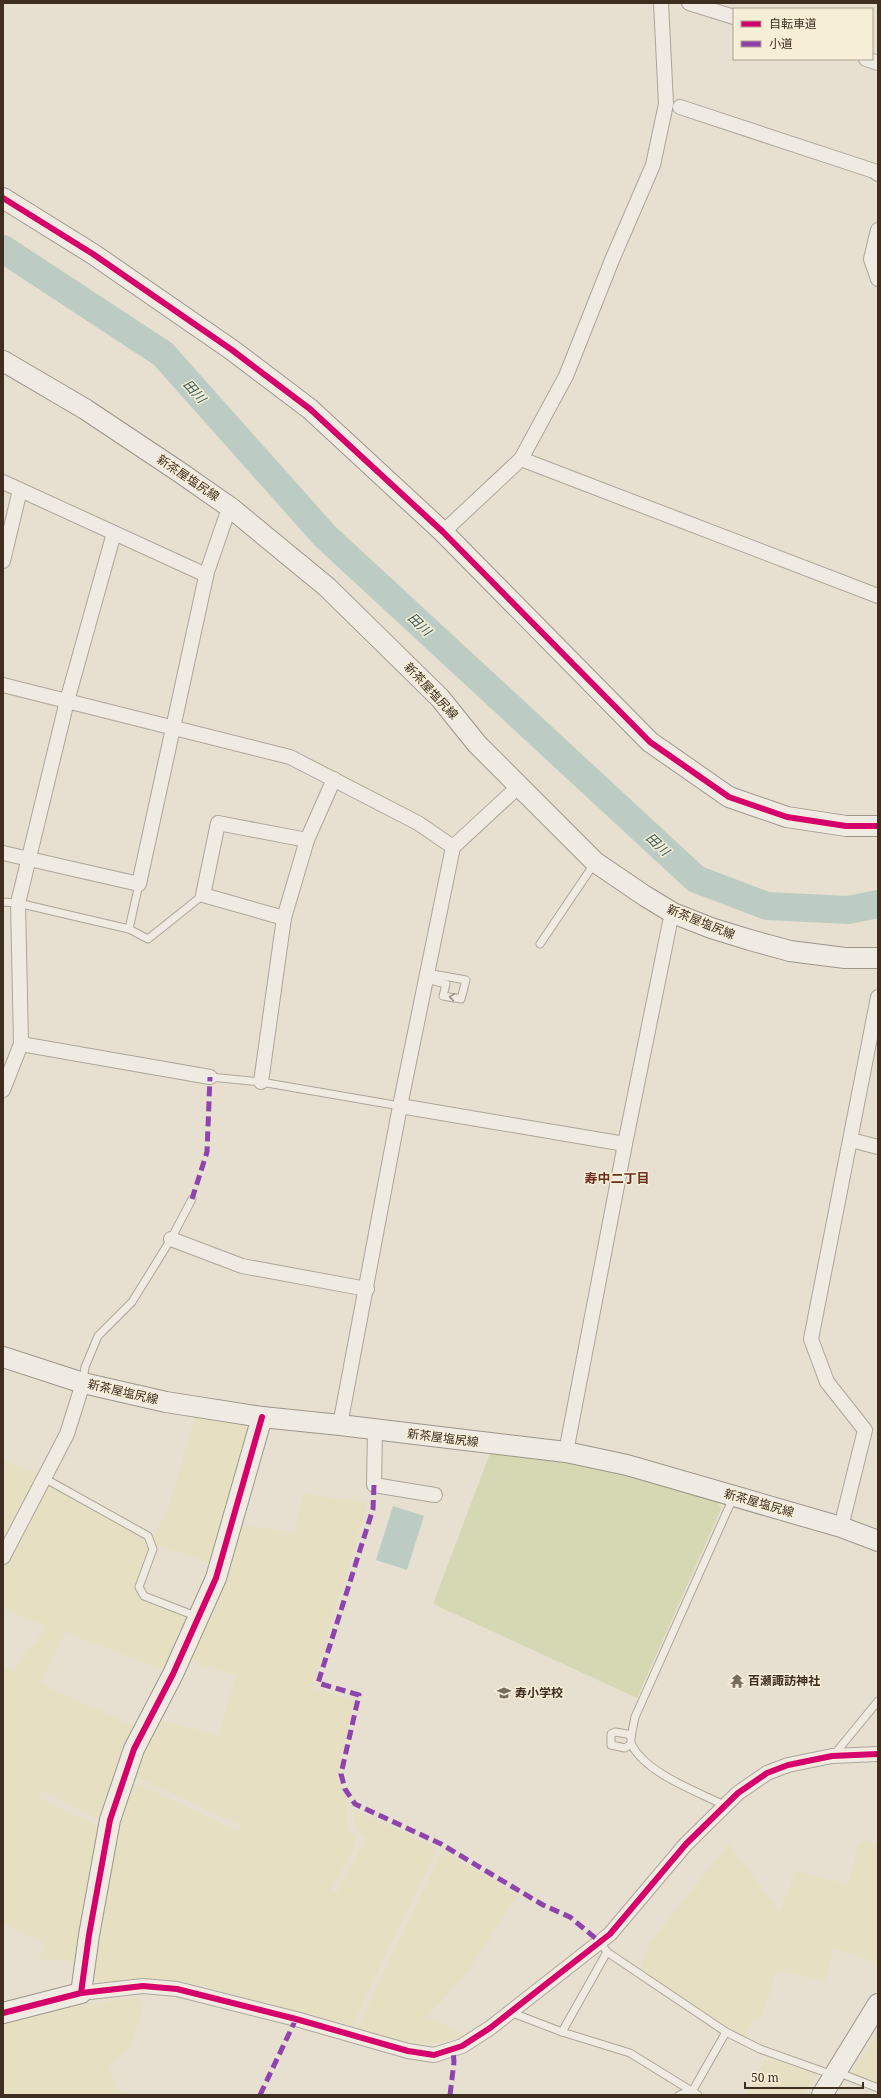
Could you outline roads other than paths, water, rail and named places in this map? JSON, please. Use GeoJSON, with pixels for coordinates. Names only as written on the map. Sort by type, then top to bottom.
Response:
{"type":"FeatureCollection","features":[{"type":"Feature","properties":{"kind":"main road"},"geometry":{"type":"LineString","coordinates":[[3,198],[93,254],[232,350],[310,409],[443,532],[650,742],[687,769],[729,796],[787,817],[846,826],[878,826]]}},
{"type":"Feature","properties":{"kind":"main road","name":"新茶屋塩尻線"},"geometry":{"type":"LineString","coordinates":[[3,361],[85,409],[231,508],[327,587],[440,698],[477,744],[595,862],[674,913],[711,928],[790,951],[845,958],[878,958]]}},
{"type":"Feature","properties":{"kind":"main road","name":"新茶屋塩尻線"},"geometry":{"type":"LineString","coordinates":[[3,1357],[83,1383],[166,1402],[262,1417],[566,1452],[627,1464],[841,1527],[878,1541]]}},
{"type":"Feature","properties":{"kind":"main road"},"geometry":{"type":"LineString","coordinates":[[6,2009],[81,1993],[89,1935],[110,1820],[134,1749],[199,1618],[216,1578],[262,1417]]}},
{"type":"Feature","properties":{"kind":"main road"},"geometry":{"type":"LineString","coordinates":[[822,2095],[878,2004]]}},
{"type":"Feature","properties":{"kind":"street"},"geometry":{"type":"LineString","coordinates":[[443,532],[521,459],[566,376],[612,260],[653,165],[666,104],[660,3]]}},
{"type":"Feature","properties":{"kind":"street"},"geometry":{"type":"LineString","coordinates":[[689,3],[733,17]]}},
{"type":"Feature","properties":{"kind":"street"},"geometry":{"type":"LineString","coordinates":[[680,107],[874,171],[878,174]]}},
{"type":"Feature","properties":{"kind":"street"},"geometry":{"type":"LineString","coordinates":[[878,230],[871,259],[878,279]]}},
{"type":"Feature","properties":{"kind":"street"},"geometry":{"type":"LineString","coordinates":[[521,459],[878,596]]}},
{"type":"Feature","properties":{"kind":"street"},"geometry":{"type":"LineString","coordinates":[[3,482],[206,575]]}},
{"type":"Feature","properties":{"kind":"street"},"geometry":{"type":"LineString","coordinates":[[3,561],[20,490]]}},
{"type":"Feature","properties":{"kind":"street"},"geometry":{"type":"LineString","coordinates":[[3,853],[139,884],[206,575],[226,517],[231,508]]}},
{"type":"Feature","properties":{"kind":"street"},"geometry":{"type":"LineString","coordinates":[[3,1090],[21,1044],[18,903],[30,859],[67,700],[114,533]]}},
{"type":"Feature","properties":{"kind":"street"},"geometry":{"type":"LineString","coordinates":[[3,685],[67,700],[172,729],[290,757],[418,823],[453,847]]}},
{"type":"Feature","properties":{"kind":"street"},"geometry":{"type":"LineString","coordinates":[[261,1082],[284,918],[307,840],[334,779]]}},
{"type":"Feature","properties":{"kind":"street"},"geometry":{"type":"LineString","coordinates":[[340,1425],[367,1289],[400,1106],[453,847],[519,786]]}},
{"type":"Feature","properties":{"kind":"street"},"geometry":{"type":"LineString","coordinates":[[284,918],[203,895],[218,823],[307,840]]}},
{"type":"Feature","properties":{"kind":"street"},"geometry":{"type":"LineString","coordinates":[[566,1452],[625,1144],[670,922]]}},
{"type":"Feature","properties":{"kind":"street"},"geometry":{"type":"LineString","coordinates":[[841,1527],[865,1430],[827,1382],[811,1339],[878,997]]}},
{"type":"Feature","properties":{"kind":"street"},"geometry":{"type":"LineString","coordinates":[[21,1044],[210,1078]]}},
{"type":"Feature","properties":{"kind":"street"},"geometry":{"type":"LineString","coordinates":[[400,1106],[625,1144]]}},
{"type":"Feature","properties":{"kind":"street"},"geometry":{"type":"LineString","coordinates":[[851,1140],[878,1147]]}},
{"type":"Feature","properties":{"kind":"street"},"geometry":{"type":"LineString","coordinates":[[170,1239],[242,1266],[367,1289]]}},
{"type":"Feature","properties":{"kind":"street"},"geometry":{"type":"LineString","coordinates":[[3,1557],[67,1434],[83,1383]]}},
{"type":"Feature","properties":{"kind":"street"},"geometry":{"type":"LineString","coordinates":[[375,1430],[374,1485],[435,1495]]}},
{"type":"Feature","properties":{"kind":"street"},"geometry":{"type":"LineString","coordinates":[[81,1993],[143,1986],[177,1989],[296,2019],[408,2052],[434,2055],[462,2046],[603,1947],[610,1934],[686,1844],[724,1805],[767,1773],[788,1765],[832,1756],[878,1754]]}},
{"type":"Feature","properties":{"kind":"lane"},"geometry":{"type":"LineString","coordinates":[[540,944],[595,862]]}},
{"type":"Feature","properties":{"kind":"lane"},"geometry":{"type":"LineString","coordinates":[[129,929],[139,884]]}},
{"type":"Feature","properties":{"kind":"lane"},"geometry":{"type":"LineString","coordinates":[[3,902],[18,903],[129,929],[148,938],[203,895]]}},
{"type":"Feature","properties":{"kind":"lane"},"geometry":{"type":"LineString","coordinates":[[426,976],[466,980],[461,999],[443,996],[446,984],[426,976]]}},
{"type":"Feature","properties":{"kind":"lane"},"geometry":{"type":"LineString","coordinates":[[210,1078],[261,1082],[400,1106]]}},
{"type":"Feature","properties":{"kind":"lane"},"geometry":{"type":"LineString","coordinates":[[83,1383],[85,1367],[98,1336],[132,1302],[192,1199]]}},
{"type":"Feature","properties":{"kind":"lane"},"geometry":{"type":"LineString","coordinates":[[44,1478],[148,1536],[153,1549],[139,1587],[144,1596],[199,1618]]}},
{"type":"Feature","properties":{"kind":"lane"},"geometry":{"type":"LineString","coordinates":[[724,1805],[650,1767],[636,1753],[631,1740],[635,1717],[733,1496]]}},
{"type":"Feature","properties":{"kind":"lane"},"geometry":{"type":"LineString","coordinates":[[832,1756],[878,1701]]}},
{"type":"Feature","properties":{"kind":"lane"},"geometry":{"type":"LineString","coordinates":[[562,2032],[603,1947],[726,2032],[760,2050],[878,2088]]}},
{"type":"Feature","properties":{"kind":"lane"},"geometry":{"type":"LineString","coordinates":[[510,2012],[562,2032],[630,2053],[696,2093]]}},
{"type":"Feature","properties":{"kind":"lane"},"geometry":{"type":"LineString","coordinates":[[696,2093],[726,2032]]}},
{"type":"Feature","properties":{"kind":"lane"},"geometry":{"type":"LineString","coordinates":[[679,2095],[696,2093]]}},
{"type":"Feature","properties":{"kind":"waterway","name":"田川"},"geometry":{"type":"LineString","coordinates":[[3,249],[163,354],[325,536],[696,879],[767,906],[848,910],[878,904]]}},
{"type":"Feature","properties":{"kind":"place","name":"百瀬諏訪神社"},"geometry":{"type":"Point","coordinates":[737,1681]}},
{"type":"Feature","properties":{"kind":"place","name":"寿小学校"},"geometry":{"type":"Point","coordinates":[504,1693]}},
{"type":"Feature","properties":{"kind":"district","name":"寿中二丁目"},"geometry":{"type":"Point","coordinates":[617,1178]}}]}
